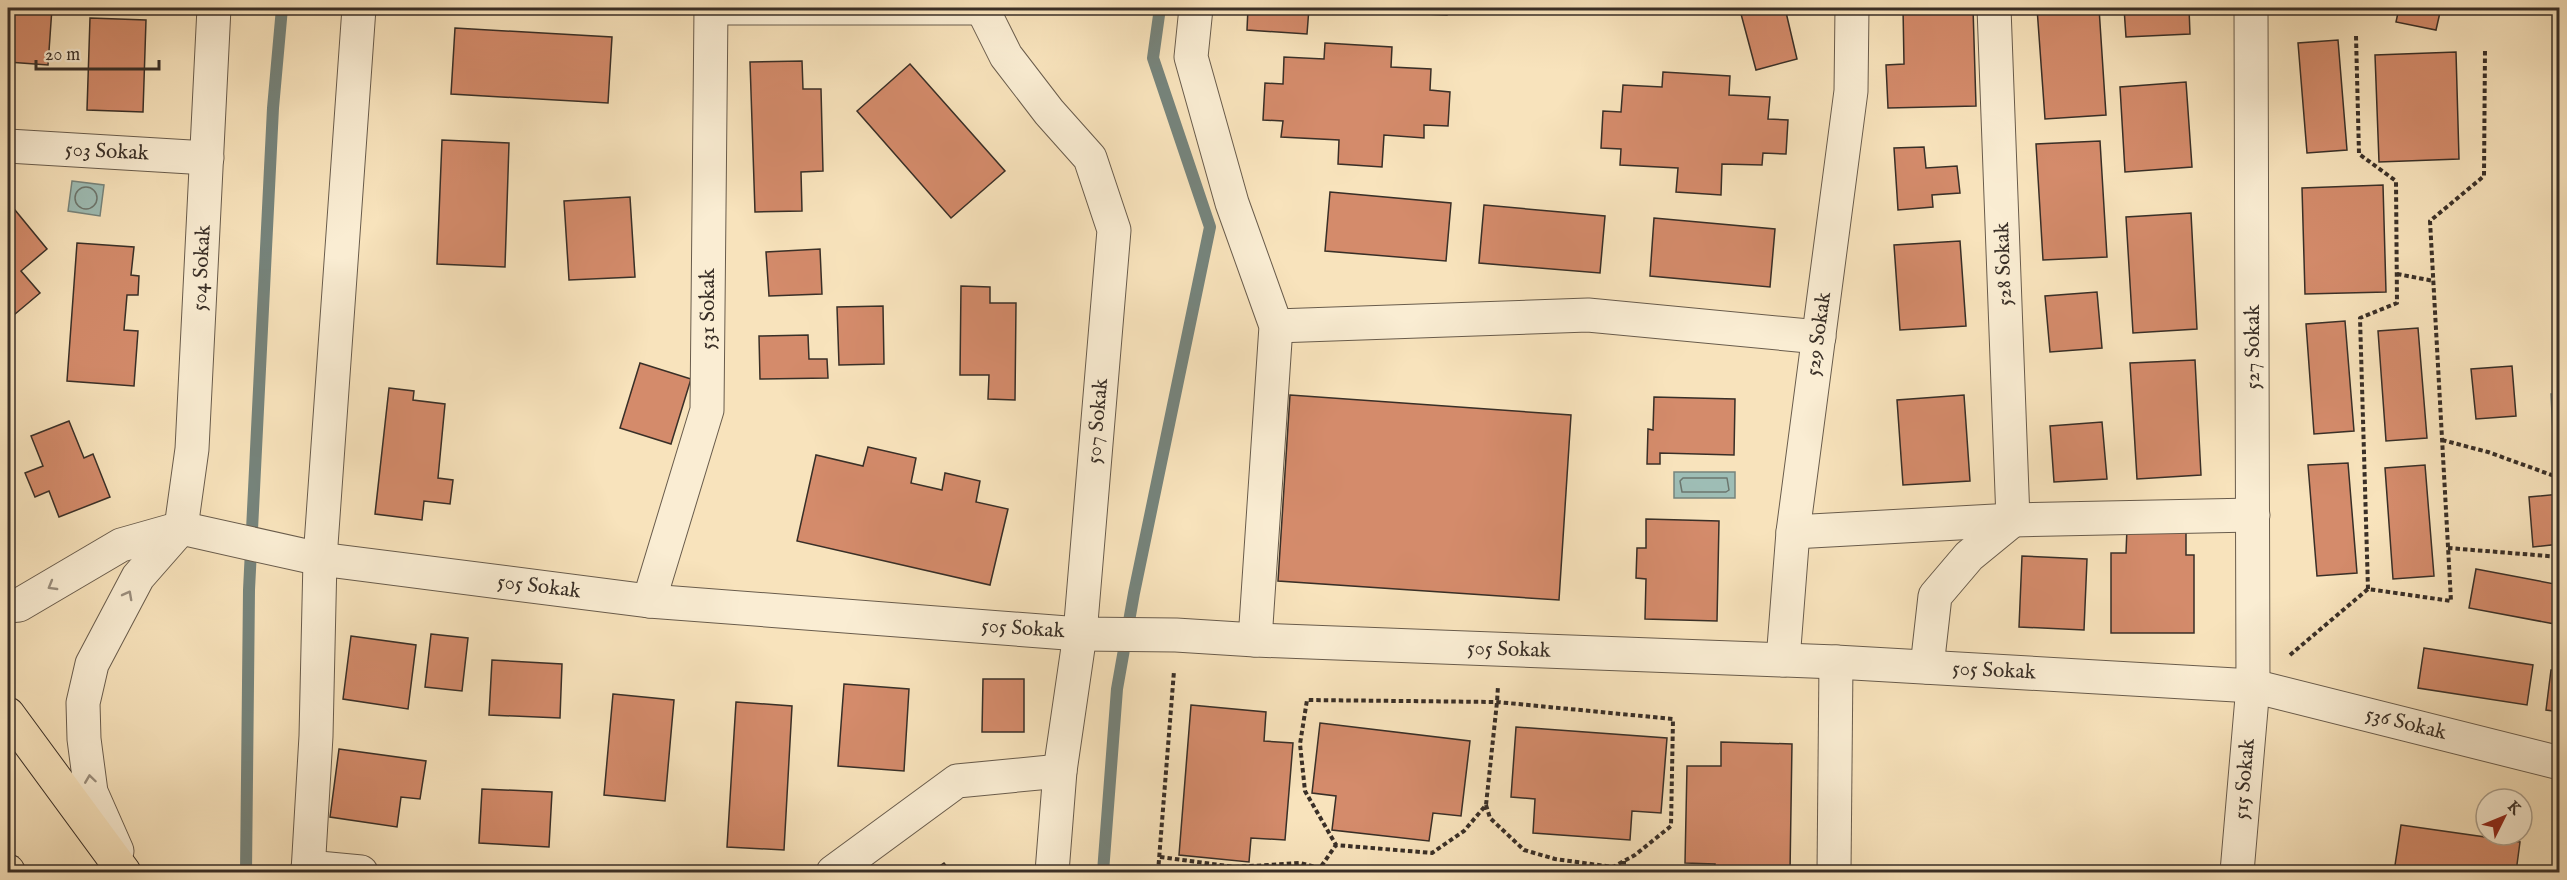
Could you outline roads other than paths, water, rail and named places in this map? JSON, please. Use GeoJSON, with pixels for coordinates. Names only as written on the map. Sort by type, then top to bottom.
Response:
{"type":"FeatureCollection","features":[{"type":"Feature","properties":{"kind":"highway"},"geometry":{"type":"LineString","coordinates":[[8,714],[125,873]]}},
{"type":"Feature","properties":{"kind":"street","name":"504 Sokak"},"geometry":{"type":"LineString","coordinates":[[181,528],[192,449],[214,8]]}},
{"type":"Feature","properties":{"kind":"street"},"geometry":{"type":"LineString","coordinates":[[359,8],[320,560],[316,736],[308,870],[361,873]]}},
{"type":"Feature","properties":{"kind":"street"},"geometry":{"type":"LineString","coordinates":[[711,8],[982,8]]}},
{"type":"Feature","properties":{"kind":"street","name":"531 Sokak"},"geometry":{"type":"LineString","coordinates":[[649,601],[707,410],[711,8]]}},
{"type":"Feature","properties":{"kind":"street","name":"507 Sokak"},"geometry":{"type":"LineString","coordinates":[[982,8],[1006,56],[1049,112],[1090,158],[1114,230],[1080,634],[1060,771],[1052,873]]}},
{"type":"Feature","properties":{"kind":"street"},"geometry":{"type":"LineString","coordinates":[[1197,8],[1191,57],[1232,203],[1276,326],[1255,640]]}},
{"type":"Feature","properties":{"kind":"street","name":"529 Sokak"},"geometry":{"type":"LineString","coordinates":[[1783,660],[1793,532],[1851,91],[1852,8]]}},
{"type":"Feature","properties":{"kind":"street","name":"528 Sokak"},"geometry":{"type":"LineString","coordinates":[[1994,8],[2013,520]]}},
{"type":"Feature","properties":{"kind":"street","name":"527 Sokak"},"geometry":{"type":"LineString","coordinates":[[2253,686],[2259,13]]}},
{"type":"Feature","properties":{"kind":"street","name":"503 Sokak"},"geometry":{"type":"LineString","coordinates":[[8,146],[207,158]]}},
{"type":"Feature","properties":{"kind":"street"},"geometry":{"type":"LineString","coordinates":[[1276,326],[1588,315],[1818,337]]}},
{"type":"Feature","properties":{"kind":"street"},"geometry":{"type":"LineString","coordinates":[[1793,532],[2013,520],[2253,515]]}},
{"type":"Feature","properties":{"kind":"street"},"geometry":{"type":"LineString","coordinates":[[1927,667],[1935,596],[1969,556],[2013,520]]}},
{"type":"Feature","properties":{"kind":"street"},"geometry":{"type":"LineString","coordinates":[[8,606],[19,605],[121,545],[181,528]]}},
{"type":"Feature","properties":{"kind":"street"},"geometry":{"type":"LineString","coordinates":[[125,873],[92,792],[84,739],[83,703],[92,664],[138,577],[181,528]]}},
{"type":"Feature","properties":{"kind":"street","name":"505 Sokak"},"geometry":{"type":"LineString","coordinates":[[181,528],[320,560],[649,601],[1080,634],[1176,635],[1836,662],[2253,686]]}},
{"type":"Feature","properties":{"kind":"street"},"geometry":{"type":"LineString","coordinates":[[1834,873],[1836,662]]}},
{"type":"Feature","properties":{"kind":"street","name":"536 Sokak"},"geometry":{"type":"LineString","coordinates":[[2253,686],[2559,763]]}},
{"type":"Feature","properties":{"kind":"street","name":"515 Sokak"},"geometry":{"type":"LineString","coordinates":[[2237,873],[2253,686]]}},
{"type":"Feature","properties":{"kind":"street"},"geometry":{"type":"LineString","coordinates":[[833,873],[957,781],[1060,771]]}},
{"type":"Feature","properties":{"kind":"water"},"geometry":{"type":"Polygon","coordinates":[[[72,181],[104,185],[100,216],[68,211],[72,181]]]}},
{"type":"Feature","properties":{"kind":"water"},"geometry":{"type":"Polygon","coordinates":[[[2551,394],[2559,394],[2559,471],[2555,472],[2551,394]]]}},
{"type":"Feature","properties":{"kind":"water"},"geometry":{"type":"Polygon","coordinates":[[[1674,472],[1735,472],[1735,498],[1674,498],[1674,472]]]}},
{"type":"Feature","properties":{"kind":"waterway"},"geometry":{"type":"LineString","coordinates":[[246,872],[249,590],[273,108],[282,8]]}},
{"type":"Feature","properties":{"kind":"waterway"},"geometry":{"type":"LineString","coordinates":[[1103,872],[1117,689],[1134,593],[1210,227],[1153,58],[1160,8]]}}]}
